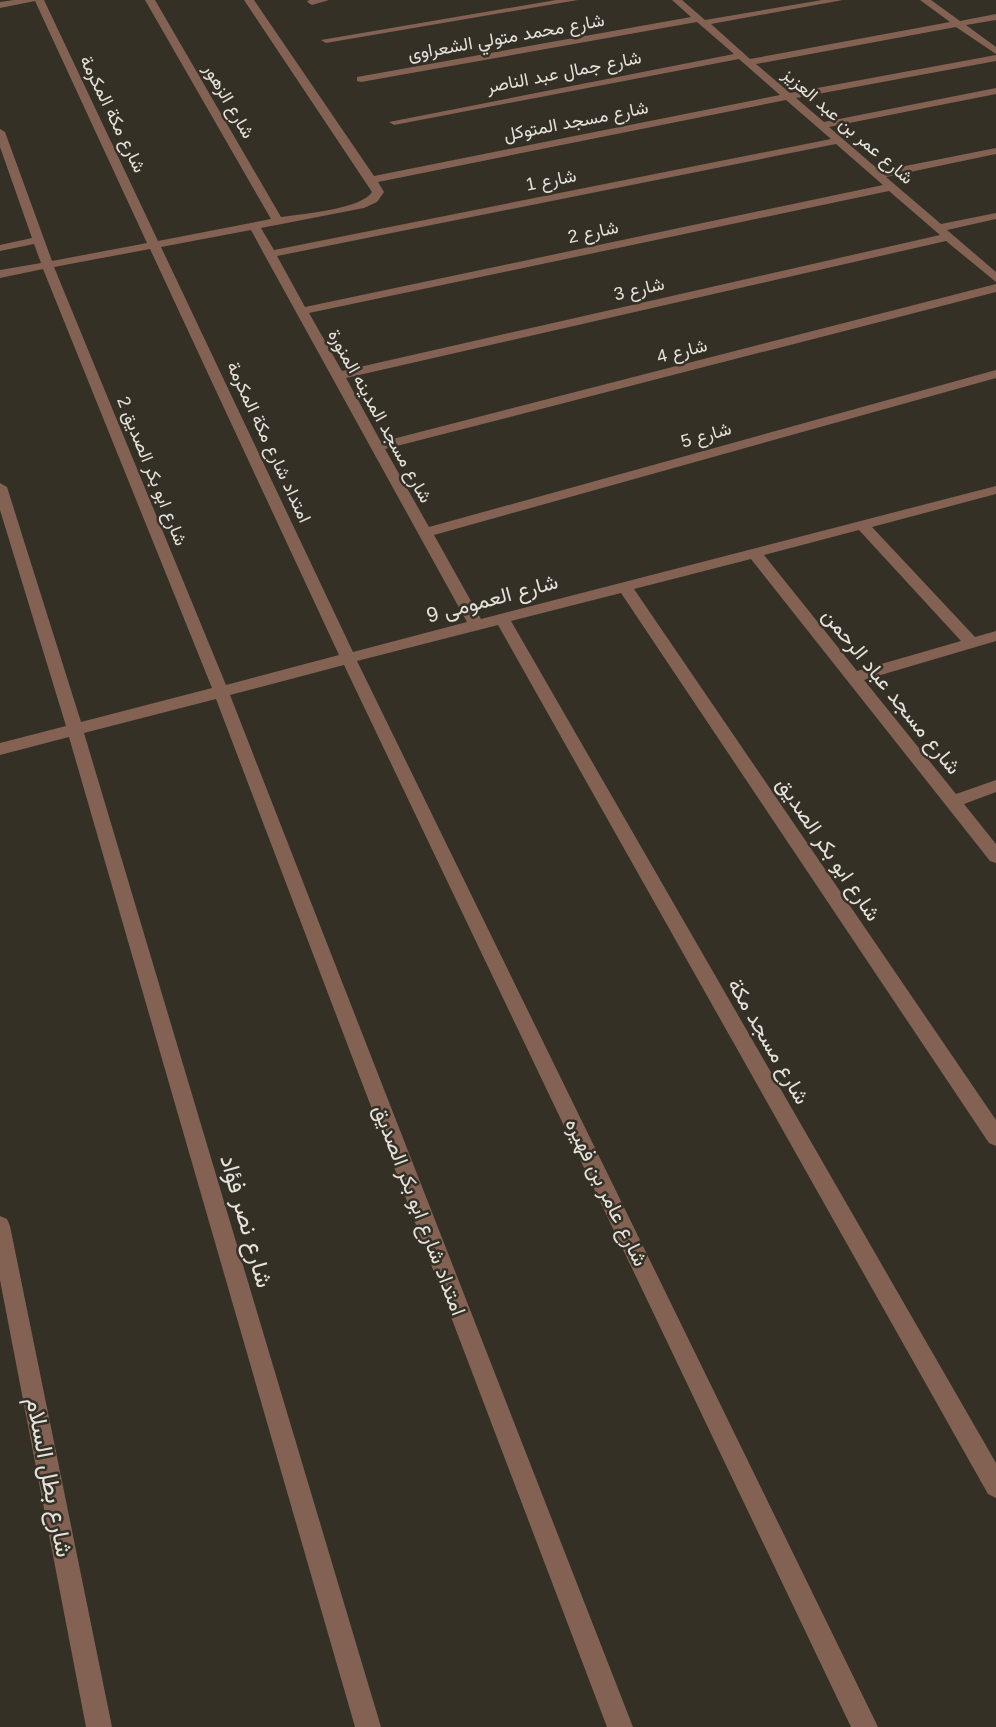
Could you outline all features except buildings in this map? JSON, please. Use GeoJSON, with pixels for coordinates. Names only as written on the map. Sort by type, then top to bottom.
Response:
{"type":"FeatureCollection","features":[{"type":"Feature","properties":{"kind":"street"},"geometry":{"type":"LineString","coordinates":[[0,5],[31,0]]}},
{"type":"Feature","properties":{"kind":"street","name":"شارع مكة المكرمة"},"geometry":{"type":"LineString","coordinates":[[39,0],[155,244]]}},
{"type":"Feature","properties":{"kind":"street","name":"شارع الزهور"},"geometry":{"type":"LineString","coordinates":[[150,0],[277,220]]}},
{"type":"Feature","properties":{"kind":"street"},"geometry":{"type":"LineString","coordinates":[[0,274],[360,206],[373,200],[377,192],[374,184],[249,0]]}},
{"type":"Feature","properties":{"kind":"street"},"geometry":{"type":"LineString","coordinates":[[312,2],[324,0]]}},
{"type":"Feature","properties":{"kind":"street"},"geometry":{"type":"LineString","coordinates":[[326,40],[573,0]]}},
{"type":"Feature","properties":{"kind":"street","name":"شارع عمر بن عبد العزيز"},"geometry":{"type":"LineString","coordinates":[[677,0],[996,278]]}},
{"type":"Feature","properties":{"kind":"street","name":"شارع محمد متولي الشعراوى"},"geometry":{"type":"LineString","coordinates":[[361,79],[838,0]]}},
{"type":"Feature","properties":{"kind":"street"},"geometry":{"type":"LineString","coordinates":[[925,0],[996,51]]}},
{"type":"Feature","properties":{"kind":"street","name":"شارع جمال عبد الناصر"},"geometry":{"type":"LineString","coordinates":[[394,122],[996,17]]}},
{"type":"Feature","properties":{"kind":"street","name":"شارع مسجد المتوكل"},"geometry":{"type":"LineString","coordinates":[[374,184],[788,97],[996,58]]}},
{"type":"Feature","properties":{"kind":"street"},"geometry":{"type":"LineString","coordinates":[[821,125],[996,91]]}},
{"type":"Feature","properties":{"kind":"street"},"geometry":{"type":"LineString","coordinates":[[0,132],[2,145],[47,264]]}},
{"type":"Feature","properties":{"kind":"street","name":"شارع 1"},"geometry":{"type":"LineString","coordinates":[[270,254],[838,141]]}},
{"type":"Feature","properties":{"kind":"street"},"geometry":{"type":"LineString","coordinates":[[878,175],[996,151]]}},
{"type":"Feature","properties":{"kind":"street","name":"شارع 2"},"geometry":{"type":"LineString","coordinates":[[302,311],[891,187]]}},
{"type":"Feature","properties":{"kind":"street"},"geometry":{"type":"LineString","coordinates":[[938,228],[996,216]]}},
{"type":"Feature","properties":{"kind":"street","name":"شارع مسجد المدينه المنورة"},"geometry":{"type":"LineString","coordinates":[[254,225],[476,624]]}},
{"type":"Feature","properties":{"kind":"street","name":"شارع 3"},"geometry":{"type":"LineString","coordinates":[[338,376],[948,237]]}},
{"type":"Feature","properties":{"kind":"street"},"geometry":{"type":"LineString","coordinates":[[0,248],[38,240]]}},
{"type":"Feature","properties":{"kind":"street","name":"امتداد شارع مكة المكرمة"},"geometry":{"type":"LineString","coordinates":[[155,244],[348,658]]}},
{"type":"Feature","properties":{"kind":"street","name":"شارع ابو بكر الصديق 2"},"geometry":{"type":"LineString","coordinates":[[47,264],[221,692]]}},
{"type":"Feature","properties":{"kind":"street","name":"شارع 4"},"geometry":{"type":"LineString","coordinates":[[378,447],[996,288]]}},
{"type":"Feature","properties":{"kind":"street","name":"شارع 5"},"geometry":{"type":"LineString","coordinates":[[426,533],[996,374]]}},
{"type":"Feature","properties":{"kind":"street","name":"شارع نصر فؤاد"},"geometry":{"type":"LineString","coordinates":[[0,487],[75,730],[368,1727]]}},
{"type":"Feature","properties":{"kind":"street","name":"شارع العمومى 9"},"geometry":{"type":"LineString","coordinates":[[0,749],[996,490]]}},
{"type":"Feature","properties":{"kind":"street"},"geometry":{"type":"LineString","coordinates":[[862,525],[972,643]]}},
{"type":"Feature","properties":{"kind":"street","name":"شارع مسجد عباد الرحمن"},"geometry":{"type":"LineString","coordinates":[[754,552],[996,856]]}},
{"type":"Feature","properties":{"kind":"street","name":"شارع ابو بكر الصديق"},"geometry":{"type":"LineString","coordinates":[[624,586],[996,1137]]}},
{"type":"Feature","properties":{"kind":"street","name":"شارع مسجد مكة"},"geometry":{"type":"LineString","coordinates":[[502,618],[996,1486]]}},
{"type":"Feature","properties":{"kind":"street"},"geometry":{"type":"LineString","coordinates":[[854,677],[996,636]]}},
{"type":"Feature","properties":{"kind":"street","name":"شارع عامر بن فهيره"},"geometry":{"type":"LineString","coordinates":[[348,658],[865,1727]]}},
{"type":"Feature","properties":{"kind":"street","name":"امتداد شارع ابو بكر الصديق"},"geometry":{"type":"LineString","coordinates":[[221,692],[620,1727]]}},
{"type":"Feature","properties":{"kind":"street"},"geometry":{"type":"LineString","coordinates":[[953,801],[996,786]]}},
{"type":"Feature","properties":{"kind":"street","name":"شارع بطل السلام"},"geometry":{"type":"LineString","coordinates":[[0,1226],[99,1727]]}}]}
